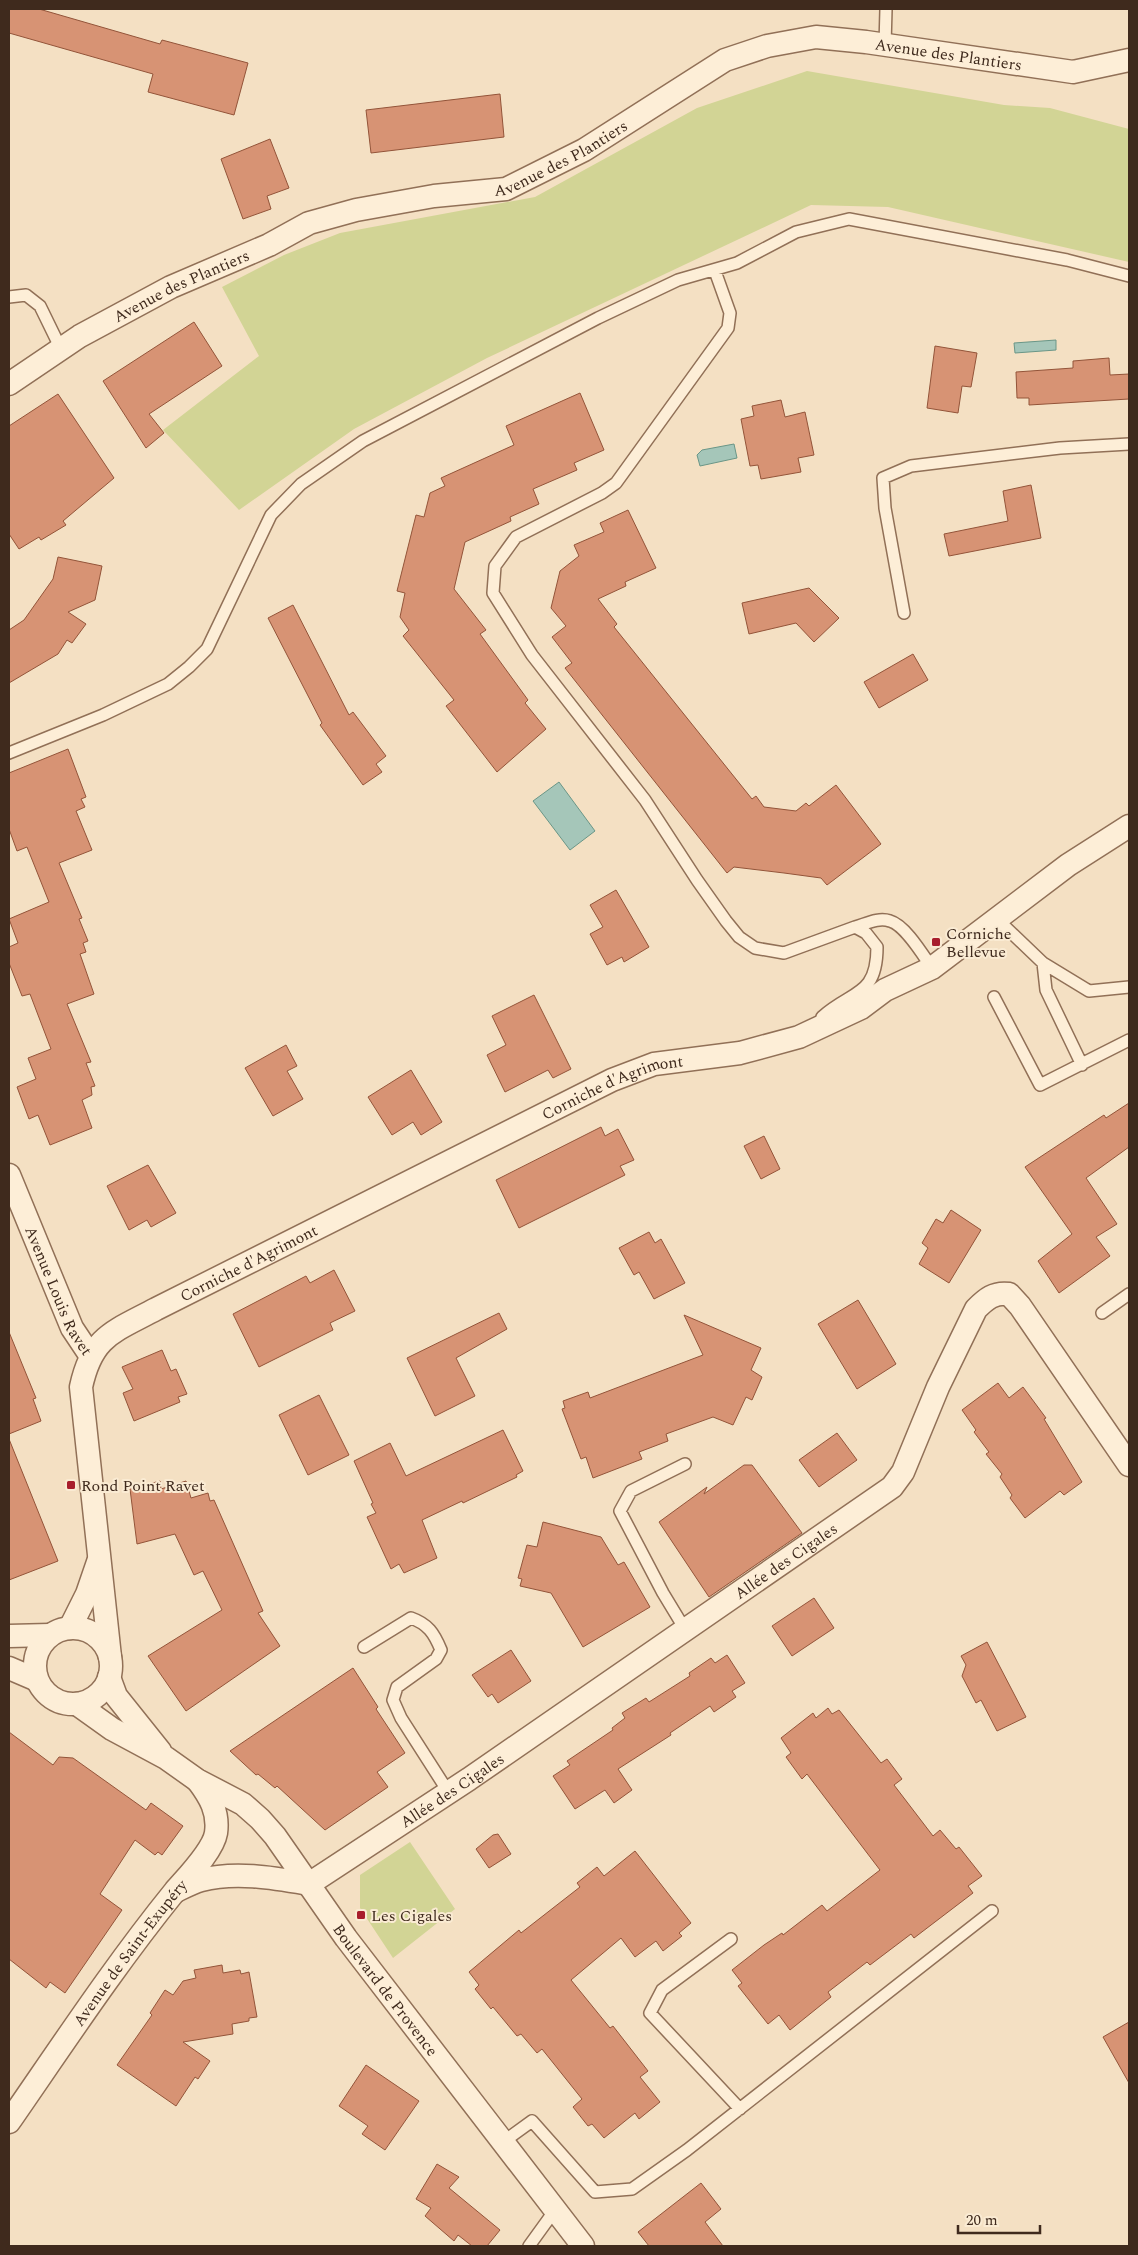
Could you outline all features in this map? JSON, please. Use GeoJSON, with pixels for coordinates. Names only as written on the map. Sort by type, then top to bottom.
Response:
{"type":"FeatureCollection","features":[{"type":"Feature","properties":{"kind":"street","name":"Avenue des Plantiers"},"geometry":{"type":"LineString","coordinates":[[9,384],[80,336],[171,287],[269,245],[309,223],[356,210],[434,196],[506,189],[584,150],[725,60],[767,46],[816,37],[1073,72],[1129,60]]}},
{"type":"Feature","properties":{"kind":"street","name":"Corniche d'Agrimont"},"geometry":{"type":"LineString","coordinates":[[90,1355],[102,1340],[124,1326],[612,1080],[654,1064],[740,1053],[799,1037],[861,1008],[885,990],[932,968],[1068,865],[1129,826]]}},
{"type":"Feature","properties":{"kind":"street","name":"Avenue Louis Ravet"},"geometry":{"type":"LineString","coordinates":[[9,1175],[72,1328],[90,1355],[81,1387],[100,1557],[109,1667]]}},
{"type":"Feature","properties":{"kind":"street","name":"Allée des Cigales"},"geometry":{"type":"LineString","coordinates":[[309,1884],[449,1793],[892,1487],[903,1472],[938,1387],[976,1309],[985,1300],[998,1293],[1009,1294],[1020,1306],[1129,1465]]}},
{"type":"Feature","properties":{"kind":"street","name":"Avenue Louis Ravet"},"geometry":{"type":"LineString","coordinates":[[60,1632],[87,1594],[100,1557]]}},
{"type":"Feature","properties":{"kind":"street"},"geometry":{"type":"LineString","coordinates":[[9,1636],[84,1629],[96,1636],[105,1645],[109,1667],[102,1690],[91,1700],[77,1704],[65,1703],[53,1698],[44,1690],[38,1680],[35,1668],[36,1656],[42,1644],[60,1632]]}},
{"type":"Feature","properties":{"kind":"street","name":"Boulevard de Provence"},"geometry":{"type":"LineString","coordinates":[[109,1667],[116,1696],[166,1758]]}},
{"type":"Feature","properties":{"kind":"street"},"geometry":{"type":"LineString","coordinates":[[9,1668],[38,1680]]}},
{"type":"Feature","properties":{"kind":"street","name":"Boulevard de Provence"},"geometry":{"type":"LineString","coordinates":[[77,1704],[112,1729],[166,1758],[197,1780],[243,1804],[260,1819],[275,1836],[346,1938],[583,2246]]}},
{"type":"Feature","properties":{"kind":"street","name":"Avenue de Saint-Exupéry"},"geometry":{"type":"LineString","coordinates":[[9,2122],[138,1936],[205,1854],[216,1834],[213,1801],[197,1780]]}},
{"type":"Feature","properties":{"kind":"street"},"geometry":{"type":"LineString","coordinates":[[175,1892],[200,1880],[230,1876],[259,1876],[309,1884]]}},
{"type":"Feature","properties":{"kind":"lane"},"geometry":{"type":"LineString","coordinates":[[885,45],[886,9]]}},
{"type":"Feature","properties":{"kind":"lane"},"geometry":{"type":"LineString","coordinates":[[9,753],[103,715],[168,684],[189,668],[207,649],[270,515],[301,484],[362,441],[598,318],[678,280],[715,271],[737,263],[796,232],[849,219],[1067,260],[1129,276]]}},
{"type":"Feature","properties":{"kind":"lane"},"geometry":{"type":"LineString","coordinates":[[715,271],[730,314],[728,328],[616,484],[516,537],[495,566],[492,593],[532,655],[645,800],[714,905],[740,936],[755,948],[784,953],[876,920],[891,921],[905,932],[932,968]]}},
{"type":"Feature","properties":{"kind":"lane"},"geometry":{"type":"LineString","coordinates":[[9,297],[26,295],[40,306],[61,349]]}},
{"type":"Feature","properties":{"kind":"lane"},"geometry":{"type":"LineString","coordinates":[[904,613],[885,508],[883,478],[911,466],[1060,448],[1129,444]]}},
{"type":"Feature","properties":{"kind":"lane"},"geometry":{"type":"LineString","coordinates":[[997,919],[1042,963],[1089,991],[1129,986]]}},
{"type":"Feature","properties":{"kind":"lane"},"geometry":{"type":"LineString","coordinates":[[799,1037],[825,1014],[866,987],[875,973],[877,947],[866,933],[855,927]]}},
{"type":"Feature","properties":{"kind":"lane"},"geometry":{"type":"LineString","coordinates":[[1042,963],[1046,990],[1082,1065]]}},
{"type":"Feature","properties":{"kind":"lane"},"geometry":{"type":"LineString","coordinates":[[994,996],[1040,1085],[1129,1040]]}},
{"type":"Feature","properties":{"kind":"lane"},"geometry":{"type":"LineString","coordinates":[[1102,1312],[1129,1294]]}},
{"type":"Feature","properties":{"kind":"lane"},"geometry":{"type":"LineString","coordinates":[[685,1464],[631,1492],[620,1511],[663,1593],[686,1631]]}},
{"type":"Feature","properties":{"kind":"lane"},"geometry":{"type":"LineString","coordinates":[[364,1647],[411,1618],[424,1622],[435,1634],[441,1650],[436,1659],[397,1687],[394,1700],[401,1718],[449,1793]]}},
{"type":"Feature","properties":{"kind":"lane"},"geometry":{"type":"LineString","coordinates":[[503,2142],[532,2121],[595,2192],[632,2189],[740,2109],[992,1911]]}},
{"type":"Feature","properties":{"kind":"lane"},"geometry":{"type":"LineString","coordinates":[[731,1940],[662,1990],[650,2013],[740,2109]]}},
{"type":"Feature","properties":{"kind":"lane"},"geometry":{"type":"LineString","coordinates":[[529,2246],[555,2210]]}},
{"type":"Feature","properties":{"kind":"green space"},"geometry":{"type":"Polygon","coordinates":[[[807,71],[1004,105],[1050,108],[1129,129],[1129,262],[888,207],[811,205],[487,358],[354,429],[239,510],[163,430],[259,356],[222,287],[284,255],[340,233],[535,197],[697,108],[807,71]]]}},
{"type":"Feature","properties":{"kind":"green space"},"geometry":{"type":"Polygon","coordinates":[[[410,1842],[455,1909],[393,1958],[360,1908],[360,1875],[410,1842]]]}},
{"type":"Feature","properties":{"kind":"shaded area"},"geometry":{"type":"Polygon","coordinates":[[[1056,340],[1056,350],[1015,353],[1014,343],[1056,340]]]}},
{"type":"Feature","properties":{"kind":"shaded area"},"geometry":{"type":"Polygon","coordinates":[[[734,444],[737,458],[700,466],[697,455],[702,450],[734,444]]]}},
{"type":"Feature","properties":{"kind":"shaded area"},"geometry":{"type":"Polygon","coordinates":[[[559,782],[595,831],[570,850],[533,801],[559,782]]]}},
{"type":"Feature","properties":{"kind":"building"},"geometry":{"type":"Polygon","coordinates":[[[9,9],[39,9],[160,44],[162,40],[248,63],[234,115],[148,92],[153,74],[9,33],[9,9]]]}},
{"type":"Feature","properties":{"kind":"building"},"geometry":{"type":"Polygon","coordinates":[[[500,94],[504,137],[371,153],[366,110],[500,94]]]}},
{"type":"Feature","properties":{"kind":"building"},"geometry":{"type":"Polygon","coordinates":[[[270,139],[289,188],[267,196],[271,209],[243,219],[221,159],[270,139]]]}},
{"type":"Feature","properties":{"kind":"building"},"geometry":{"type":"Polygon","coordinates":[[[194,322],[222,366],[149,414],[164,433],[146,448],[103,381],[194,322]]]}},
{"type":"Feature","properties":{"kind":"building"},"geometry":{"type":"Polygon","coordinates":[[[935,346],[977,353],[971,387],[962,386],[958,413],[927,408],[935,346]]]}},
{"type":"Feature","properties":{"kind":"building"},"geometry":{"type":"Polygon","coordinates":[[[1109,358],[1110,375],[1129,374],[1129,399],[1029,405],[1029,398],[1017,398],[1016,372],[1073,368],[1073,361],[1109,358]]]}},
{"type":"Feature","properties":{"kind":"building"},"geometry":{"type":"Polygon","coordinates":[[[580,393],[604,450],[574,463],[577,470],[533,489],[539,504],[510,517],[511,521],[465,542],[454,589],[486,630],[480,634],[528,700],[525,703],[546,729],[497,772],[446,706],[454,700],[403,636],[409,630],[400,617],[405,593],[397,591],[416,515],[424,517],[430,493],[445,486],[441,478],[514,445],[506,426],[580,393]]]}},
{"type":"Feature","properties":{"kind":"building"},"geometry":{"type":"Polygon","coordinates":[[[58,394],[114,478],[63,521],[66,525],[41,540],[39,537],[19,549],[9,534],[9,426],[58,394]]]}},
{"type":"Feature","properties":{"kind":"building"},"geometry":{"type":"Polygon","coordinates":[[[781,400],[785,417],[805,412],[814,455],[798,458],[801,472],[761,479],[758,465],[750,466],[741,419],[754,416],[752,406],[781,400]]]}},
{"type":"Feature","properties":{"kind":"building"},"geometry":{"type":"Polygon","coordinates":[[[1031,485],[1041,538],[949,556],[944,534],[1008,521],[1003,491],[1031,485]]]}},
{"type":"Feature","properties":{"kind":"building"},"geometry":{"type":"Polygon","coordinates":[[[628,510],[656,568],[625,582],[626,586],[598,599],[617,624],[614,627],[752,799],[756,796],[764,807],[796,811],[806,803],[809,806],[836,785],[881,844],[827,885],[821,878],[734,867],[727,873],[565,668],[572,663],[552,637],[566,626],[551,608],[560,571],[579,556],[574,545],[604,532],[600,523],[628,510]]]}},
{"type":"Feature","properties":{"kind":"building"},"geometry":{"type":"Polygon","coordinates":[[[58,557],[102,566],[95,600],[68,612],[86,624],[72,643],[67,640],[58,654],[9,683],[9,630],[24,620],[53,579],[58,557]]]}},
{"type":"Feature","properties":{"kind":"building"},"geometry":{"type":"Polygon","coordinates":[[[809,588],[839,618],[814,642],[796,623],[749,634],[742,603],[809,588]]]}},
{"type":"Feature","properties":{"kind":"building"},"geometry":{"type":"Polygon","coordinates":[[[293,605],[349,715],[353,712],[386,756],[376,764],[382,772],[363,785],[320,725],[322,723],[268,618],[293,605]]]}},
{"type":"Feature","properties":{"kind":"building"},"geometry":{"type":"Polygon","coordinates":[[[913,654],[928,680],[879,708],[864,682],[913,654]]]}},
{"type":"Feature","properties":{"kind":"building"},"geometry":{"type":"Polygon","coordinates":[[[68,749],[86,797],[81,799],[85,807],[76,811],[92,850],[59,863],[82,918],[79,919],[88,941],[83,943],[86,952],[80,954],[94,994],[67,1004],[91,1062],[86,1063],[95,1086],[91,1087],[92,1095],[82,1100],[92,1128],[50,1145],[38,1115],[29,1119],[17,1087],[36,1079],[28,1058],[51,1049],[30,994],[22,996],[9,963],[9,947],[18,943],[9,919],[49,902],[27,847],[17,851],[9,829],[9,773],[68,749]]]}},
{"type":"Feature","properties":{"kind":"building"},"geometry":{"type":"Polygon","coordinates":[[[616,890],[649,947],[624,962],[622,957],[607,965],[590,934],[603,927],[590,905],[616,890]]]}},
{"type":"Feature","properties":{"kind":"building"},"geometry":{"type":"Polygon","coordinates":[[[534,995],[571,1069],[553,1078],[548,1070],[505,1092],[487,1055],[506,1045],[492,1016],[534,995]]]}},
{"type":"Feature","properties":{"kind":"building"},"geometry":{"type":"Polygon","coordinates":[[[286,1045],[297,1066],[287,1071],[303,1099],[273,1116],[245,1068],[286,1045]]]}},
{"type":"Feature","properties":{"kind":"building"},"geometry":{"type":"Polygon","coordinates":[[[411,1070],[442,1122],[421,1135],[413,1122],[392,1135],[368,1097],[411,1070]]]}},
{"type":"Feature","properties":{"kind":"building"},"geometry":{"type":"Polygon","coordinates":[[[1129,1103],[1129,1147],[1086,1178],[1117,1224],[1096,1237],[1110,1256],[1059,1293],[1038,1261],[1072,1234],[1025,1167],[1104,1115],[1106,1118],[1129,1103]]]}},
{"type":"Feature","properties":{"kind":"building"},"geometry":{"type":"Polygon","coordinates":[[[601,1127],[605,1136],[618,1129],[634,1160],[620,1166],[625,1175],[519,1228],[496,1180],[601,1127]]]}},
{"type":"Feature","properties":{"kind":"building"},"geometry":{"type":"Polygon","coordinates":[[[764,1136],[780,1169],[761,1179],[744,1146],[764,1136]]]}},
{"type":"Feature","properties":{"kind":"building"},"geometry":{"type":"Polygon","coordinates":[[[148,1165],[176,1213],[151,1227],[147,1220],[129,1230],[107,1186],[148,1165]]]}},
{"type":"Feature","properties":{"kind":"building"},"geometry":{"type":"Polygon","coordinates":[[[951,1210],[981,1230],[949,1283],[919,1264],[928,1248],[922,1243],[936,1219],[943,1223],[951,1210]]]}},
{"type":"Feature","properties":{"kind":"building"},"geometry":{"type":"Polygon","coordinates":[[[649,1232],[655,1243],[661,1239],[685,1283],[654,1299],[639,1272],[634,1275],[619,1248],[649,1232]]]}},
{"type":"Feature","properties":{"kind":"building"},"geometry":{"type":"Polygon","coordinates":[[[334,1270],[355,1311],[330,1323],[333,1330],[259,1367],[233,1314],[306,1276],[310,1283],[334,1270]]]}},
{"type":"Feature","properties":{"kind":"building"},"geometry":{"type":"Polygon","coordinates":[[[858,1300],[896,1364],[857,1389],[818,1324],[858,1300]]]}},
{"type":"Feature","properties":{"kind":"building"},"geometry":{"type":"Polygon","coordinates":[[[499,1313],[507,1329],[456,1358],[475,1396],[435,1416],[407,1358],[499,1313]]]}},
{"type":"Feature","properties":{"kind":"building"},"geometry":{"type":"Polygon","coordinates":[[[684,1315],[761,1348],[751,1370],[762,1377],[752,1400],[746,1397],[733,1425],[713,1417],[666,1434],[668,1441],[639,1452],[642,1459],[593,1478],[586,1457],[581,1459],[562,1409],[565,1408],[563,1401],[588,1392],[590,1398],[703,1355],[684,1315]]]}},
{"type":"Feature","properties":{"kind":"building"},"geometry":{"type":"Polygon","coordinates":[[[9,1332],[36,1398],[33,1399],[41,1421],[9,1434],[9,1332]]]}},
{"type":"Feature","properties":{"kind":"building"},"geometry":{"type":"Polygon","coordinates":[[[162,1350],[171,1371],[176,1369],[187,1394],[178,1397],[180,1402],[134,1421],[123,1393],[133,1389],[122,1367],[162,1350]]]}},
{"type":"Feature","properties":{"kind":"building"},"geometry":{"type":"Polygon","coordinates":[[[998,1383],[1009,1398],[1023,1387],[1046,1418],[1044,1419],[1082,1482],[1064,1495],[1060,1491],[1025,1518],[1010,1498],[1012,1495],[1000,1477],[1002,1474],[986,1454],[989,1452],[974,1432],[976,1430],[962,1410],[998,1383]]]}},
{"type":"Feature","properties":{"kind":"building"},"geometry":{"type":"Polygon","coordinates":[[[319,1395],[349,1455],[308,1475],[279,1415],[319,1395]]]}},
{"type":"Feature","properties":{"kind":"building"},"geometry":{"type":"Polygon","coordinates":[[[503,1430],[523,1471],[516,1475],[517,1477],[422,1520],[437,1558],[404,1573],[399,1564],[391,1569],[367,1517],[376,1513],[354,1461],[390,1443],[406,1476],[503,1430]]]}},
{"type":"Feature","properties":{"kind":"building"},"geometry":{"type":"Polygon","coordinates":[[[837,1433],[857,1460],[819,1487],[799,1460],[837,1433]]]}},
{"type":"Feature","properties":{"kind":"building"},"geometry":{"type":"Polygon","coordinates":[[[9,1439],[58,1561],[9,1580],[9,1439]]]}},
{"type":"Feature","properties":{"kind":"building"},"geometry":{"type":"Polygon","coordinates":[[[744,1465],[752,1465],[802,1533],[709,1597],[659,1522],[707,1487],[704,1494],[744,1465]]]}},
{"type":"Feature","properties":{"kind":"building"},"geometry":{"type":"Polygon","coordinates":[[[160,1481],[161,1489],[186,1481],[191,1498],[208,1493],[210,1501],[214,1500],[263,1611],[258,1613],[280,1646],[186,1711],[148,1656],[222,1610],[203,1571],[194,1575],[175,1534],[137,1544],[130,1489],[160,1481]]]}},
{"type":"Feature","properties":{"kind":"building"},"geometry":{"type":"Polygon","coordinates":[[[543,1522],[601,1537],[618,1565],[624,1562],[650,1607],[583,1647],[551,1593],[520,1586],[522,1579],[518,1578],[527,1545],[537,1547],[543,1522]]]}},
{"type":"Feature","properties":{"kind":"building"},"geometry":{"type":"Polygon","coordinates":[[[814,1598],[834,1628],[792,1656],[772,1626],[814,1598]]]}},
{"type":"Feature","properties":{"kind":"building"},"geometry":{"type":"Polygon","coordinates":[[[987,1642],[1026,1717],[997,1731],[981,1700],[976,1703],[962,1676],[966,1665],[961,1656],[987,1642]]]}},
{"type":"Feature","properties":{"kind":"building"},"geometry":{"type":"Polygon","coordinates":[[[511,1650],[531,1681],[498,1703],[492,1694],[488,1697],[472,1675],[511,1650]]]}},
{"type":"Feature","properties":{"kind":"building"},"geometry":{"type":"Polygon","coordinates":[[[727,1655],[745,1683],[732,1691],[736,1697],[714,1712],[710,1706],[670,1733],[671,1735],[618,1769],[632,1790],[614,1803],[605,1790],[575,1809],[553,1776],[570,1765],[567,1761],[613,1730],[612,1728],[625,1718],[622,1713],[646,1698],[649,1702],[690,1676],[689,1673],[711,1658],[715,1663],[727,1655]]]}},
{"type":"Feature","properties":{"kind":"building"},"geometry":{"type":"Polygon","coordinates":[[[353,1668],[378,1707],[376,1709],[405,1753],[377,1772],[388,1787],[325,1830],[277,1786],[275,1788],[258,1774],[256,1775],[230,1751],[353,1668]]]}},
{"type":"Feature","properties":{"kind":"building"},"geometry":{"type":"Polygon","coordinates":[[[828,1708],[832,1714],[839,1710],[881,1763],[887,1759],[902,1779],[894,1785],[933,1836],[940,1830],[956,1849],[959,1847],[982,1876],[968,1886],[973,1893],[914,1938],[911,1934],[870,1965],[867,1962],[828,1992],[831,1997],[790,2030],[779,2015],[768,2024],[738,1986],[742,1983],[732,1970],[764,1945],[782,1933],[783,1935],[822,1905],[827,1911],[880,1870],[807,1774],[802,1779],[786,1757],[791,1753],[781,1738],[813,1713],[816,1718],[828,1708]]]}},
{"type":"Feature","properties":{"kind":"building"},"geometry":{"type":"Polygon","coordinates":[[[9,1732],[53,1765],[59,1757],[73,1758],[146,1810],[151,1803],[183,1826],[162,1855],[158,1852],[155,1855],[135,1840],[100,1894],[122,1910],[65,1993],[50,1982],[46,1988],[9,1959],[9,1732]]]}},
{"type":"Feature","properties":{"kind":"building"},"geometry":{"type":"Polygon","coordinates":[[[498,1834],[511,1854],[489,1868],[476,1849],[493,1835],[498,1834]]]}},
{"type":"Feature","properties":{"kind":"building"},"geometry":{"type":"Polygon","coordinates":[[[635,1851],[691,1923],[679,1933],[682,1936],[663,1951],[656,1941],[635,1957],[621,1938],[571,1980],[610,2028],[613,2026],[648,2071],[640,2077],[660,2102],[639,2119],[635,2113],[604,2138],[592,2124],[588,2126],[573,2107],[582,2099],[542,2049],[537,2053],[521,2034],[517,2036],[493,2007],[491,2009],[475,1989],[479,1985],[469,1972],[519,1930],[521,1933],[580,1887],[577,1883],[597,1867],[604,1876],[635,1851]]]}},
{"type":"Feature","properties":{"kind":"building"},"geometry":{"type":"Polygon","coordinates":[[[222,1965],[223,1973],[240,1970],[241,1974],[249,1972],[257,2017],[249,2018],[249,2021],[232,2024],[233,2034],[183,2042],[210,2061],[198,2079],[195,2077],[176,2106],[117,2065],[152,2015],[150,2013],[165,1990],[173,1995],[183,1981],[196,1978],[194,1970],[222,1965]]]}},
{"type":"Feature","properties":{"kind":"building"},"geometry":{"type":"Polygon","coordinates":[[[1129,2022],[1129,2083],[1103,2037],[1129,2022]]]}},
{"type":"Feature","properties":{"kind":"building"},"geometry":{"type":"Polygon","coordinates":[[[366,2065],[419,2101],[385,2150],[362,2134],[368,2126],[339,2106],[366,2065]]]}},
{"type":"Feature","properties":{"kind":"building"},"geometry":{"type":"Polygon","coordinates":[[[437,2164],[459,2177],[449,2188],[500,2230],[487,2246],[472,2246],[458,2235],[454,2241],[425,2216],[431,2208],[416,2199],[437,2164]]]}},
{"type":"Feature","properties":{"kind":"building"},"geometry":{"type":"Polygon","coordinates":[[[701,2183],[721,2209],[705,2222],[723,2246],[649,2246],[638,2232],[701,2183]]]}},
{"type":"Feature","properties":{"kind":"place","name":"Corniche Bellevue"},"geometry":{"type":"Point","coordinates":[936,942]}},
{"type":"Feature","properties":{"kind":"place","name":"Rond Point Ravet"},"geometry":{"type":"Point","coordinates":[71,1485]}},
{"type":"Feature","properties":{"kind":"place","name":"Les Cigales"},"geometry":{"type":"Point","coordinates":[361,1915]}}]}
